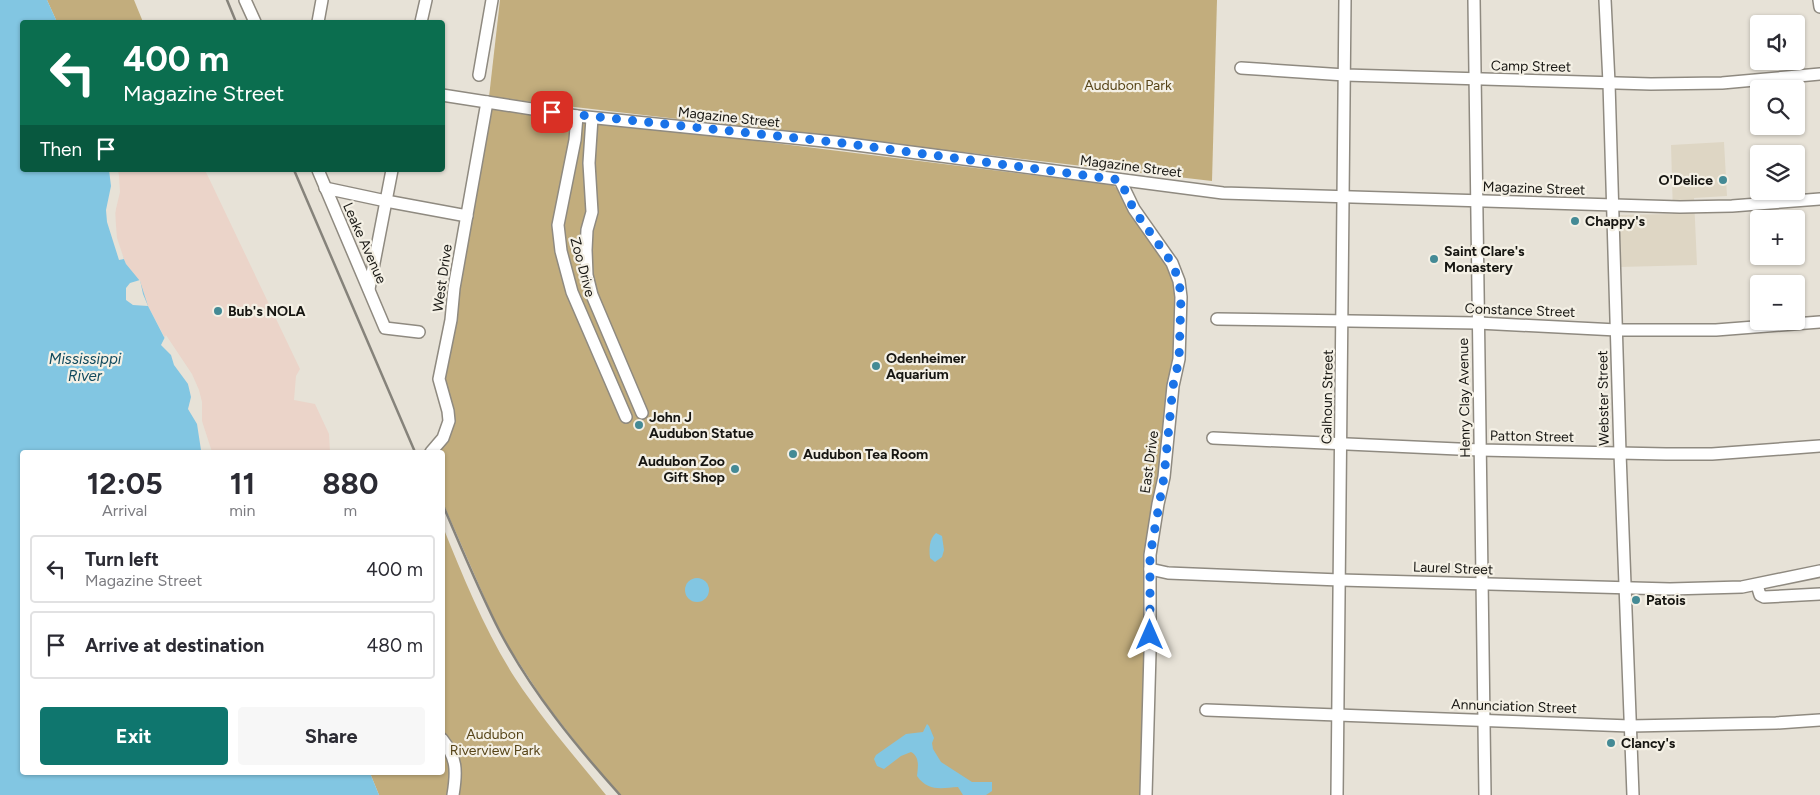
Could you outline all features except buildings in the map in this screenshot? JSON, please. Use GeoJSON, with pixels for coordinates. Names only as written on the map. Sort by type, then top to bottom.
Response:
{"type":"FeatureCollection","features":[{"type":"Feature","properties":{"kind":"street"},"geometry":{"type":"LineString","coordinates":[[245,0],[254,20]]}},
{"type":"Feature","properties":{"kind":"street"},"geometry":{"type":"LineString","coordinates":[[318,20],[322,0]]}},
{"type":"Feature","properties":{"kind":"street"},"geometry":{"type":"LineString","coordinates":[[421,20],[426,0]]}},
{"type":"Feature","properties":{"kind":"street"},"geometry":{"type":"LineString","coordinates":[[479,75],[492,0]]}},
{"type":"Feature","properties":{"kind":"street","name":"Calhoun Street"},"geometry":{"type":"LineString","coordinates":[[1337,795],[1345,0]]}},
{"type":"Feature","properties":{"kind":"street","name":"Henry Clay Avenue"},"geometry":{"type":"LineString","coordinates":[[1474,0],[1485,795]]}},
{"type":"Feature","properties":{"kind":"street","name":"Webster Street"},"geometry":{"type":"LineString","coordinates":[[1605,0],[1624,587],[1633,795]]}},
{"type":"Feature","properties":{"kind":"street"},"geometry":{"type":"LineString","coordinates":[[1820,0],[1820,7]]}},
{"type":"Feature","properties":{"kind":"street","name":"Camp Street"},"geometry":{"type":"LineString","coordinates":[[1241,68],[1476,80],[1651,84],[1722,83],[1820,74]]}},
{"type":"Feature","properties":{"kind":"street","name":"Magazine Street"},"geometry":{"type":"LineString","coordinates":[[445,95],[576,116],[834,142],[1223,193],[1613,206],[1732,206],[1820,199]]}},
{"type":"Feature","properties":{"kind":"street","name":"West Drive"},"geometry":{"type":"LineString","coordinates":[[433,450],[443,438],[449,421],[439,379],[451,320],[454,288],[487,102]]}},
{"type":"Feature","properties":{"kind":"street","name":"Zoo Drive"},"geometry":{"type":"LineString","coordinates":[[576,116],[574,140],[558,225],[561,251],[572,292],[626,417]]}},
{"type":"Feature","properties":{"kind":"street","name":"Zoo Drive"},"geometry":{"type":"LineString","coordinates":[[592,118],[589,164],[592,212],[587,230],[587,276],[592,295],[642,413]]}},
{"type":"Feature","properties":{"kind":"street","name":"Leake Avenue"},"geometry":{"type":"LineString","coordinates":[[319,172],[385,328],[419,332]]}},
{"type":"Feature","properties":{"kind":"street"},"geometry":{"type":"LineString","coordinates":[[369,289],[392,172]]}},
{"type":"Feature","properties":{"kind":"street","name":"East Drive"},"geometry":{"type":"LineString","coordinates":[[1120,180],[1134,210],[1172,263],[1179,281],[1181,297],[1179,360],[1173,386],[1164,477],[1158,504],[1150,569],[1147,792]]}},
{"type":"Feature","properties":{"kind":"street"},"geometry":{"type":"LineString","coordinates":[[325,188],[467,216]]}},
{"type":"Feature","properties":{"kind":"street","name":"Constance Street"},"geometry":{"type":"LineString","coordinates":[[1217,319],[1478,323],[1617,330],[1716,330],[1820,322]]}},
{"type":"Feature","properties":{"kind":"street","name":"Patton Street"},"geometry":{"type":"LineString","coordinates":[[1213,438],[1480,450],[1620,453],[1712,454],[1820,446]]}},
{"type":"Feature","properties":{"kind":"street","name":"Laurel Street"},"geometry":{"type":"LineString","coordinates":[[1150,569],[1168,573],[1340,580],[1679,589],[1742,588],[1820,571]]}},
{"type":"Feature","properties":{"kind":"street"},"geometry":{"type":"LineString","coordinates":[[1757,585],[1760,595],[1764,597],[1820,594]]}},
{"type":"Feature","properties":{"kind":"street","name":"Annunciation Street"},"geometry":{"type":"LineString","coordinates":[[1206,710],[1630,726],[1776,724],[1820,720]]}},
{"type":"Feature","properties":{"kind":"street"},"geometry":{"type":"LineString","coordinates":[[445,742],[456,766],[453,795]]}},
{"type":"Feature","properties":{"kind":"shaded area"},"geometry":{"type":"Polygon","coordinates":[[[1724,142],[1727,196],[1694,198],[1697,265],[1619,267],[1618,215],[1673,214],[1671,145],[1724,142]]]}},
{"type":"Feature","properties":{"kind":"shaded area"},"geometry":{"type":"Polygon","coordinates":[[[116,172],[206,172],[300,369],[296,376],[294,400],[315,404],[329,434],[330,450],[210,450],[164,336],[148,306],[139,281],[122,259],[126,264],[115,238],[116,172]]]}},
{"type":"Feature","properties":{"kind":"green space"},"geometry":{"type":"Polygon","coordinates":[[[47,0],[134,0],[142,20],[56,20],[47,0]]]}},
{"type":"Feature","properties":{"kind":"green space","name":"Audubon Park"},"geometry":{"type":"Polygon","coordinates":[[[500,0],[1217,0],[1212,181],[489,97],[500,0]]]}},
{"type":"Feature","properties":{"kind":"green space"},"geometry":{"type":"Polygon","coordinates":[[[491,108],[1113,185],[1127,197],[1172,263],[1181,324],[1158,504],[1145,795],[620,795],[596,768],[546,704],[510,649],[497,626],[445,508],[445,450],[432,450],[449,421],[439,379],[491,108]]]}},
{"type":"Feature","properties":{"kind":"green space","name":"Audubon Riverview Park"},"geometry":{"type":"Polygon","coordinates":[[[445,532],[485,623],[515,678],[547,723],[606,795],[379,795],[371,775],[445,775],[445,532]]]}},
{"type":"Feature","properties":{"kind":"water","name":"Mississippi River"},"geometry":{"type":"Polygon","coordinates":[[[0,0],[47,0],[56,20],[20,20],[20,172],[116,172],[113,211],[115,238],[126,264],[140,281],[148,306],[164,337],[181,362],[210,450],[20,450],[20,775],[371,775],[379,795],[0,795],[0,0]]]}},
{"type":"Feature","properties":{"kind":"water"},"geometry":{"type":"Polygon","coordinates":[[[936,533],[942,536],[944,550],[942,557],[935,562],[930,558],[930,548],[932,538],[936,533]]]}},
{"type":"Feature","properties":{"kind":"water"},"geometry":{"type":"Polygon","coordinates":[[[697,578],[706,581],[709,590],[706,599],[697,602],[688,599],[685,590],[688,581],[697,578]]]}},
{"type":"Feature","properties":{"kind":"water"},"geometry":{"type":"Polygon","coordinates":[[[927,724],[934,738],[932,743],[933,749],[941,762],[972,782],[992,782],[992,791],[986,795],[963,795],[958,787],[936,788],[926,785],[917,776],[917,759],[911,752],[901,756],[884,769],[877,766],[874,759],[876,755],[906,734],[923,732],[927,724]]]}},
{"type":"Feature","properties":{"kind":"pier"},"geometry":{"type":"Polygon","coordinates":[[[109,172],[118,172],[120,192],[115,213],[117,238],[124,259],[119,260],[107,222],[106,210],[111,186],[109,172]]]}},
{"type":"Feature","properties":{"kind":"pier"},"geometry":{"type":"Polygon","coordinates":[[[140,280],[148,306],[133,305],[126,300],[126,288],[130,283],[140,280]]]}},
{"type":"Feature","properties":{"kind":"pier"},"geometry":{"type":"Polygon","coordinates":[[[166,335],[192,374],[199,390],[202,402],[202,421],[211,450],[201,450],[197,424],[188,409],[191,397],[188,384],[174,365],[171,355],[161,345],[166,335]]]}},
{"type":"Feature","properties":{"kind":"railway"},"geometry":{"type":"LineString","coordinates":[[227,0],[235,20]]}},
{"type":"Feature","properties":{"kind":"railway"},"geometry":{"type":"LineString","coordinates":[[295,172],[414,450]]}},
{"type":"Feature","properties":{"kind":"railway"},"geometry":{"type":"LineString","coordinates":[[445,510],[470,569],[512,654],[555,717],[620,795]]}},
{"type":"Feature","properties":{"kind":"place","name":"O'Delice"},"geometry":{"type":"Point","coordinates":[1723,180]}},
{"type":"Feature","properties":{"kind":"place","name":"Chappy's"},"geometry":{"type":"Point","coordinates":[1575,221]}},
{"type":"Feature","properties":{"kind":"place","name":"Saint Clare's Monastery"},"geometry":{"type":"Point","coordinates":[1434,259]}},
{"type":"Feature","properties":{"kind":"place","name":"Bub's NOLA"},"geometry":{"type":"Point","coordinates":[218,311]}},
{"type":"Feature","properties":{"kind":"place","name":"Odenheimer Aquarium"},"geometry":{"type":"Point","coordinates":[876,366]}},
{"type":"Feature","properties":{"kind":"place","name":"John J Audubon Statue"},"geometry":{"type":"Point","coordinates":[639,425]}},
{"type":"Feature","properties":{"kind":"place","name":"Audubon Tea Room"},"geometry":{"type":"Point","coordinates":[793,454]}},
{"type":"Feature","properties":{"kind":"place","name":"Audubon Zoo Gift Shop"},"geometry":{"type":"Point","coordinates":[735,469]}},
{"type":"Feature","properties":{"kind":"place","name":"Patois"},"geometry":{"type":"Point","coordinates":[1636,600]}},
{"type":"Feature","properties":{"kind":"place","name":"Clancy's"},"geometry":{"type":"Point","coordinates":[1611,743]}},
{"type":"Feature","properties":{"kind":"route"},"geometry":{"type":"LineString","coordinates":[[552,112],[600,119],[834,142],[1120,180],[1134,210],[1143,224],[1156,238],[1172,263],[1179,281],[1181,297],[1179,360],[1173,386],[1164,477],[1150,556],[1150,635]]}}]}
